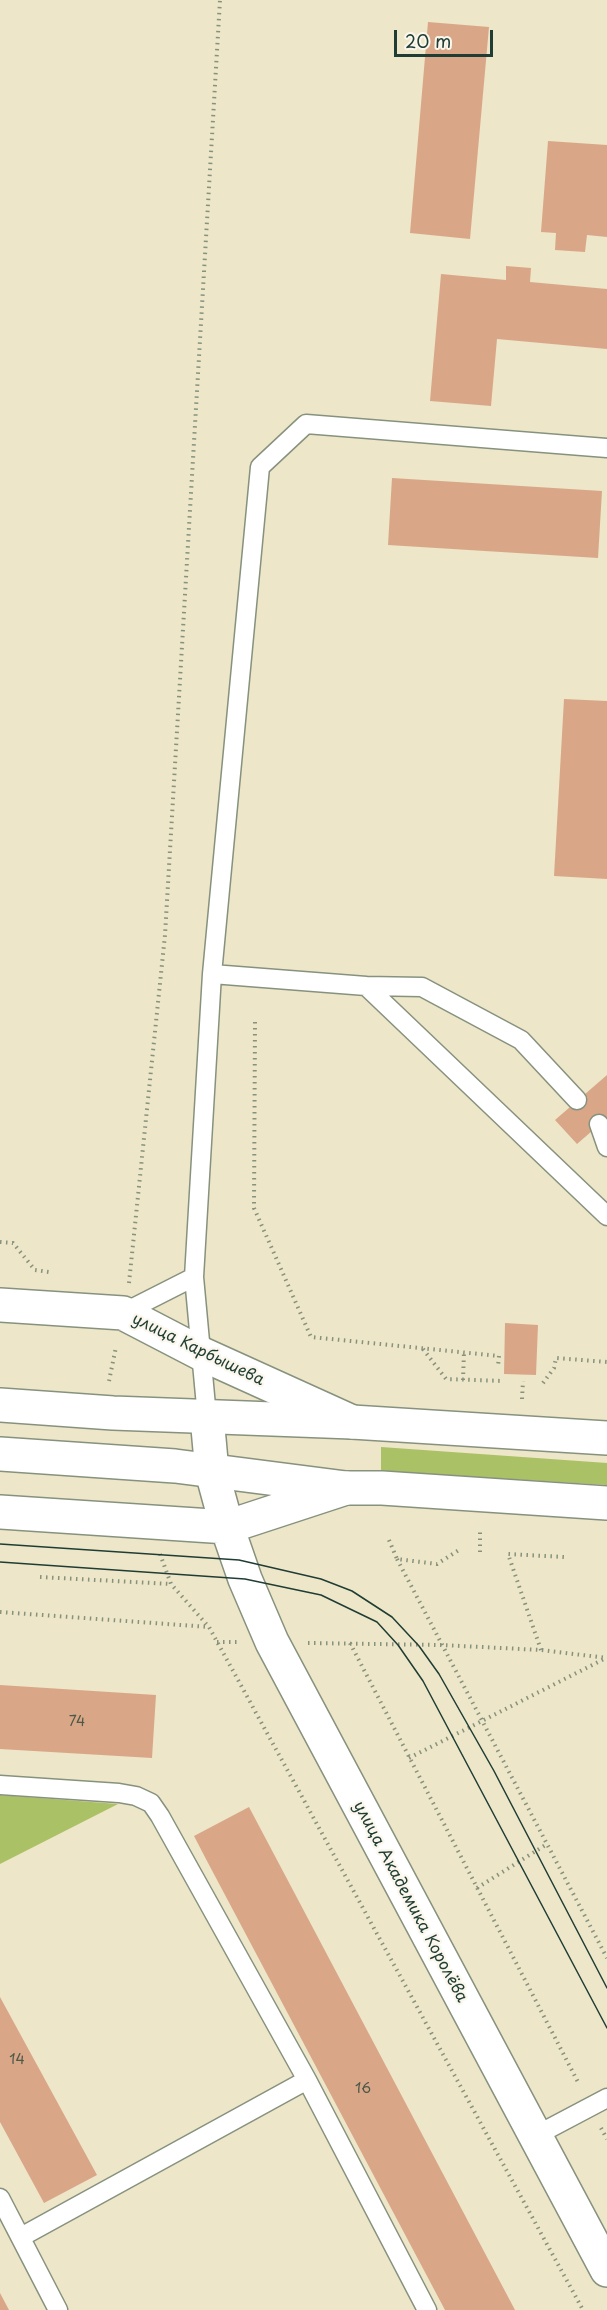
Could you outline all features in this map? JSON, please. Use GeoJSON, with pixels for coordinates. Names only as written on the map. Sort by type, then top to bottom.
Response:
{"type":"FeatureCollection","features":[{"type":"Feature","properties":{"kind":"street","name":"улица Карбышева"},"geometry":{"type":"LineString","coordinates":[[0,1305],[123,1314],[202,1354],[352,1422]]}},
{"type":"Feature","properties":{"kind":"street","name":"улица Карбышева"},"geometry":{"type":"LineString","coordinates":[[0,1405],[207,1417],[352,1422],[607,1438]]}},
{"type":"Feature","properties":{"kind":"street","name":"улица Академика Королёва"},"geometry":{"type":"LineString","coordinates":[[207,1417],[212,1472],[227,1527],[245,1579],[272,1642],[607,2270]]}},
{"type":"Feature","properties":{"kind":"street"},"geometry":{"type":"LineString","coordinates":[[0,1454],[175,1466],[346,1488],[382,1488],[607,1503]]}},
{"type":"Feature","properties":{"kind":"street"},"geometry":{"type":"LineString","coordinates":[[0,1512],[227,1527],[346,1488]]}},
{"type":"Feature","properties":{"kind":"lane"},"geometry":{"type":"LineString","coordinates":[[207,1417],[194,1276],[212,974],[260,467],[306,424],[607,448]]}},
{"type":"Feature","properties":{"kind":"lane"},"geometry":{"type":"LineString","coordinates":[[212,974],[366,986],[422,987],[521,1040],[577,1100]]}},
{"type":"Feature","properties":{"kind":"lane"},"geometry":{"type":"LineString","coordinates":[[366,986],[607,1216]]}},
{"type":"Feature","properties":{"kind":"lane"},"geometry":{"type":"LineString","coordinates":[[599,1124],[607,1146]]}},
{"type":"Feature","properties":{"kind":"lane"},"geometry":{"type":"LineString","coordinates":[[123,1314],[194,1276]]}},
{"type":"Feature","properties":{"kind":"lane"},"geometry":{"type":"LineString","coordinates":[[0,1785],[119,1793],[136,1796],[151,1803],[307,2080],[427,2310]]}},
{"type":"Feature","properties":{"kind":"lane"},"geometry":{"type":"LineString","coordinates":[[21,2237],[307,2080]]}},
{"type":"Feature","properties":{"kind":"lane"},"geometry":{"type":"LineString","coordinates":[[535,2136],[607,2098]]}},
{"type":"Feature","properties":{"kind":"lane"},"geometry":{"type":"LineString","coordinates":[[0,2198],[58,2310]]}},
{"type":"Feature","properties":{"kind":"path"},"geometry":{"type":"LineString","coordinates":[[108,1383],[123,1314],[165,935],[220,0]]}},
{"type":"Feature","properties":{"kind":"path"},"geometry":{"type":"LineString","coordinates":[[255,1022],[254,1208],[311,1337],[499,1356],[498,1366]]}},
{"type":"Feature","properties":{"kind":"path"},"geometry":{"type":"LineString","coordinates":[[0,1242],[13,1243],[35,1270],[58,1273]]}},
{"type":"Feature","properties":{"kind":"path"},"geometry":{"type":"LineString","coordinates":[[422,1348],[446,1379],[503,1381]]}},
{"type":"Feature","properties":{"kind":"path"},"geometry":{"type":"LineString","coordinates":[[463,1380],[464,1352]]}},
{"type":"Feature","properties":{"kind":"path"},"geometry":{"type":"LineString","coordinates":[[543,1383],[554,1368],[556,1358],[607,1362]]}},
{"type":"Feature","properties":{"kind":"path"},"geometry":{"type":"LineString","coordinates":[[389,1540],[441,1646],[607,1958]]}},
{"type":"Feature","properties":{"kind":"path"},"geometry":{"type":"LineString","coordinates":[[158,1547],[171,1584],[209,1627],[583,2310]]}},
{"type":"Feature","properties":{"kind":"path"},"geometry":{"type":"LineString","coordinates":[[397,1559],[437,1564],[459,1550]]}},
{"type":"Feature","properties":{"kind":"path"},"geometry":{"type":"LineString","coordinates":[[541,1650],[508,1554],[564,1557]]}},
{"type":"Feature","properties":{"kind":"path"},"geometry":{"type":"LineString","coordinates":[[40,1577],[171,1584]]}},
{"type":"Feature","properties":{"kind":"path"},"geometry":{"type":"LineString","coordinates":[[0,1612],[209,1627]]}},
{"type":"Feature","properties":{"kind":"path"},"geometry":{"type":"LineString","coordinates":[[299,1643],[541,1650],[607,1658]]}},
{"type":"Feature","properties":{"kind":"path"},"geometry":{"type":"LineString","coordinates":[[350,1643],[607,2139]]}},
{"type":"Feature","properties":{"kind":"path"},"geometry":{"type":"LineString","coordinates":[[409,1758],[607,1658]]}},
{"type":"Feature","properties":{"kind":"path"},"geometry":{"type":"LineString","coordinates":[[477,1888],[547,1844]]}},
{"type":"Feature","properties":{"kind":"green space"},"geometry":{"type":"Polygon","coordinates":[[[381,1447],[607,1463],[607,1485],[381,1471],[381,1447]]]}},
{"type":"Feature","properties":{"kind":"green space"},"geometry":{"type":"Polygon","coordinates":[[[0,1795],[118,1804],[0,1864],[0,1795]]]}},
{"type":"Feature","properties":{"kind":"building"},"geometry":{"type":"Polygon","coordinates":[[[428,22],[489,27],[470,239],[410,233],[428,22]]]}},
{"type":"Feature","properties":{"kind":"building"},"geometry":{"type":"Polygon","coordinates":[[[548,141],[607,145],[607,237],[587,235],[585,252],[555,250],[556,233],[541,232],[548,141]]]}},
{"type":"Feature","properties":{"kind":"building"},"geometry":{"type":"Polygon","coordinates":[[[506,266],[531,268],[530,282],[607,289],[607,349],[497,339],[491,406],[430,401],[441,274],[506,280],[506,266]]]}},
{"type":"Feature","properties":{"kind":"building"},"geometry":{"type":"Polygon","coordinates":[[[392,478],[602,491],[598,558],[388,545],[392,478]]]}},
{"type":"Feature","properties":{"kind":"building"},"geometry":{"type":"Polygon","coordinates":[[[564,699],[607,701],[607,879],[554,876],[564,699]]]}},
{"type":"Feature","properties":{"kind":"building"},"geometry":{"type":"Polygon","coordinates":[[[607,1075],[607,1118],[577,1144],[555,1120],[607,1075]]]}},
{"type":"Feature","properties":{"kind":"building"},"geometry":{"type":"Polygon","coordinates":[[[505,1323],[538,1325],[536,1375],[504,1374],[505,1323]]]}},
{"type":"Feature","properties":{"kind":"building"},"geometry":{"type":"Polygon","coordinates":[[[0,1685],[156,1695],[152,1758],[0,1749],[0,1685]]]}},
{"type":"Feature","properties":{"kind":"building"},"geometry":{"type":"Polygon","coordinates":[[[249,1807],[515,2310],[445,2310],[207,1861],[194,1836],[249,1807]]]}},
{"type":"Feature","properties":{"kind":"building"},"geometry":{"type":"Polygon","coordinates":[[[0,1997],[97,2175],[44,2203],[0,2122],[0,1997]]]}},
{"type":"Feature","properties":{"kind":"building"},"geometry":{"type":"Polygon","coordinates":[[[0,2293],[9,2310],[0,2310],[0,2293]]]}},
{"type":"Feature","properties":{"kind":"tram line"},"geometry":{"type":"LineString","coordinates":[[0,1544],[239,1560],[321,1579],[352,1591],[392,1617],[419,1646],[439,1674],[494,1771],[607,1988]]}},
{"type":"Feature","properties":{"kind":"tram line"},"geometry":{"type":"LineString","coordinates":[[0,1562],[245,1579],[321,1595],[377,1622],[398,1645],[423,1681],[607,2028]]}}]}
